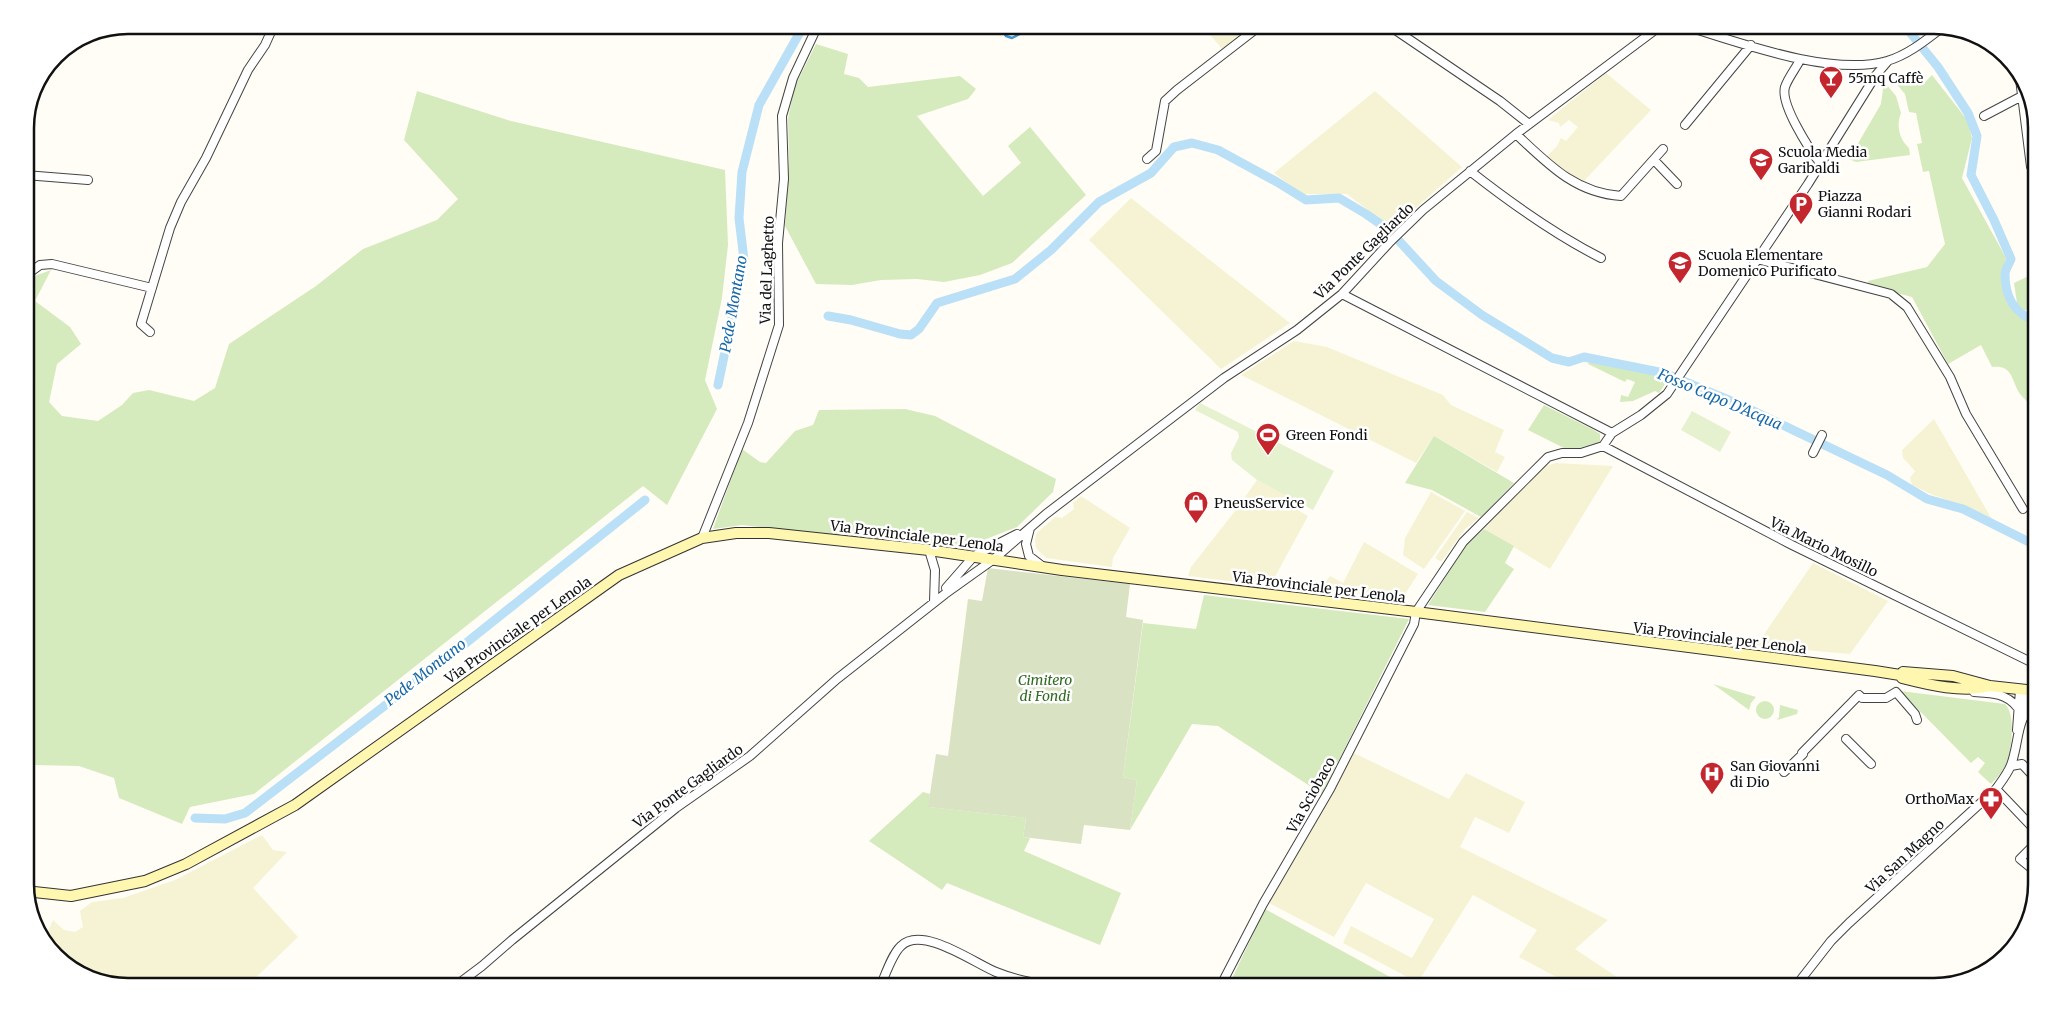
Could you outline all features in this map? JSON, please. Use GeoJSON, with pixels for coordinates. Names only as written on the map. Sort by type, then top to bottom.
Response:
{"type":"FeatureCollection","features":[{"type":"Feature","properties":{"kind":"main road","name":"Via Provinciale per Lenola"},"geometry":{"type":"LineString","coordinates":[[34,892],[71,896],[145,881],[186,864],[296,805],[619,575],[702,538],[736,533],[769,533],[929,550],[1072,572],[1416,612],[1900,675],[1902,678],[1918,682],[1976,690],[1990,686]]}},
{"type":"Feature","properties":{"kind":"main road","name":"Via Provinciale per Lenola"},"geometry":{"type":"LineString","coordinates":[[1900,675],[1902,672],[1953,676],[1990,686],[2028,690]]}},
{"type":"Feature","properties":{"kind":"street"},"geometry":{"type":"LineString","coordinates":[[150,332],[141,324],[170,228],[248,70],[265,45],[270,34]]}},
{"type":"Feature","properties":{"kind":"street","name":"Via del Laghetto"},"geometry":{"type":"LineString","coordinates":[[702,538],[748,423],[780,324],[778,243],[784,179],[782,116],[793,78],[814,34]]}},
{"type":"Feature","properties":{"kind":"street"},"geometry":{"type":"LineString","coordinates":[[1147,159],[1156,152],[1165,101],[1249,34]]}},
{"type":"Feature","properties":{"kind":"street"},"geometry":{"type":"LineString","coordinates":[[1401,34],[1500,101],[1529,124]]}},
{"type":"Feature","properties":{"kind":"street","name":"Via Ponte Gagliardo"},"geometry":{"type":"LineString","coordinates":[[466,978],[676,808],[750,756],[837,679],[934,602],[994,559],[1046,514],[1224,378],[1296,330],[1342,294],[1389,243],[1423,210],[1516,134],[1651,34]]}},
{"type":"Feature","properties":{"kind":"street"},"geometry":{"type":"LineString","coordinates":[[1713,34],[1800,60],[1862,66],[1888,61],[1908,51],[1934,34]]}},
{"type":"Feature","properties":{"kind":"street"},"geometry":{"type":"LineString","coordinates":[[1685,125],[1751,45]]}},
{"type":"Feature","properties":{"kind":"street"},"geometry":{"type":"LineString","coordinates":[[1800,60],[1785,87],[1784,98],[1811,152],[1820,163]]}},
{"type":"Feature","properties":{"kind":"street"},"geometry":{"type":"LineString","coordinates":[[1603,446],[1612,433],[1640,415],[1667,394],[1808,184],[1876,76],[1888,61]]}},
{"type":"Feature","properties":{"kind":"street"},"geometry":{"type":"LineString","coordinates":[[1984,116],[2022,96],[2028,143]]}},
{"type":"Feature","properties":{"kind":"street"},"geometry":{"type":"LineString","coordinates":[[1516,134],[1567,179],[1603,195],[1621,196],[1663,149]]}},
{"type":"Feature","properties":{"kind":"street"},"geometry":{"type":"LineString","coordinates":[[1654,160],[1677,184]]}},
{"type":"Feature","properties":{"kind":"street"},"geometry":{"type":"LineString","coordinates":[[1470,171],[1520,210],[1567,240],[1602,258]]}},
{"type":"Feature","properties":{"kind":"street"},"geometry":{"type":"LineString","coordinates":[[34,176],[88,180]]}},
{"type":"Feature","properties":{"kind":"street"},"geometry":{"type":"LineString","coordinates":[[1757,259],[1891,294],[1907,307],[1950,377],[1966,414],[2023,509]]}},
{"type":"Feature","properties":{"kind":"street"},"geometry":{"type":"LineString","coordinates":[[34,269],[40,265],[52,264],[152,288]]}},
{"type":"Feature","properties":{"kind":"street"},"geometry":{"type":"LineString","coordinates":[[1342,294],[1612,433]]}},
{"type":"Feature","properties":{"kind":"street"},"geometry":{"type":"LineString","coordinates":[[1813,453],[1822,435]]}},
{"type":"Feature","properties":{"kind":"street","name":"Via Sciobaco"},"geometry":{"type":"LineString","coordinates":[[1225,978],[1263,904],[1330,789],[1414,624],[1416,612],[1463,542],[1548,456],[1562,453],[1581,453],[1603,446]]}},
{"type":"Feature","properties":{"kind":"street","name":"Via Mario Mosillo"},"geometry":{"type":"LineString","coordinates":[[1603,446],[1792,545],[2028,661]]}},
{"type":"Feature","properties":{"kind":"street"},"geometry":{"type":"LineString","coordinates":[[1030,528],[1026,544],[1029,556],[1044,567]]}},
{"type":"Feature","properties":{"kind":"street","name":"Via Ponte Gagliardo"},"geometry":{"type":"LineString","coordinates":[[934,602],[974,556],[1030,528]]}},
{"type":"Feature","properties":{"kind":"street"},"geometry":{"type":"LineString","coordinates":[[929,550],[935,570],[934,602]]}},
{"type":"Feature","properties":{"kind":"street"},"geometry":{"type":"LineString","coordinates":[[1918,682],[1941,688],[1995,694],[2008,698],[2017,707]]}},
{"type":"Feature","properties":{"kind":"street","name":"Via San Magno"},"geometry":{"type":"LineString","coordinates":[[1804,978],[1831,942],[1849,923],[1996,789],[2011,766],[2016,737],[2017,707],[2028,690]]}},
{"type":"Feature","properties":{"kind":"street","name":"Via San Magno"},"geometry":{"type":"LineString","coordinates":[[2016,737],[2026,709],[2028,690]]}},
{"type":"Feature","properties":{"kind":"street"},"geometry":{"type":"LineString","coordinates":[[1784,772],[1859,695],[1862,698],[1886,698],[1896,692],[1915,714],[1917,720]]}},
{"type":"Feature","properties":{"kind":"street"},"geometry":{"type":"LineString","coordinates":[[1803,754],[1805,756],[1862,698]]}},
{"type":"Feature","properties":{"kind":"street"},"geometry":{"type":"LineString","coordinates":[[1846,739],[1871,764]]}},
{"type":"Feature","properties":{"kind":"street"},"geometry":{"type":"LineString","coordinates":[[2011,766],[2022,764],[2028,770]]}},
{"type":"Feature","properties":{"kind":"street"},"geometry":{"type":"LineString","coordinates":[[1996,789],[2028,823]]}},
{"type":"Feature","properties":{"kind":"street"},"geometry":{"type":"LineString","coordinates":[[2028,851],[2020,859],[2028,866]]}},
{"type":"Feature","properties":{"kind":"street"},"geometry":{"type":"LineString","coordinates":[[885,978],[901,946],[912,940],[931,941],[951,949],[995,972],[1013,978]]}},
{"type":"Feature","properties":{"kind":"shaded area"},"geometry":{"type":"Polygon","coordinates":[[[1210,34],[1243,34],[1222,49],[1210,34]]]}},
{"type":"Feature","properties":{"kind":"shaded area"},"geometry":{"type":"Polygon","coordinates":[[[1606,73],[1651,110],[1582,183],[1571,178],[1546,157],[1557,146],[1561,138],[1566,141],[1578,127],[1569,120],[1560,127],[1559,123],[1548,120],[1606,73]]]}},
{"type":"Feature","properties":{"kind":"shaded area"},"geometry":{"type":"Polygon","coordinates":[[[1375,91],[1462,167],[1392,229],[1347,194],[1302,194],[1274,173],[1375,91]]]}},
{"type":"Feature","properties":{"kind":"shaded area"},"geometry":{"type":"Polygon","coordinates":[[[1131,198],[1290,323],[1221,369],[1089,240],[1131,198]]]}},
{"type":"Feature","properties":{"kind":"shaded area"},"geometry":{"type":"Polygon","coordinates":[[[1294,341],[1327,347],[1443,395],[1451,405],[1504,430],[1495,452],[1505,457],[1497,472],[1434,436],[1416,463],[1241,375],[1294,341]]]}},
{"type":"Feature","properties":{"kind":"shaded area"},"geometry":{"type":"Polygon","coordinates":[[[1934,419],[1993,521],[1968,507],[1933,495],[1912,485],[1910,478],[1915,471],[1903,458],[1902,450],[1934,419]]]}},
{"type":"Feature","properties":{"kind":"shaded area"},"geometry":{"type":"Polygon","coordinates":[[[1556,463],[1613,466],[1550,569],[1484,529],[1535,474],[1546,466],[1556,463]]]}},
{"type":"Feature","properties":{"kind":"shaded area"},"geometry":{"type":"Polygon","coordinates":[[[1257,480],[1294,499],[1291,506],[1308,516],[1270,586],[1188,576],[1191,567],[1257,480]]]}},
{"type":"Feature","properties":{"kind":"shaded area"},"geometry":{"type":"Polygon","coordinates":[[[1431,492],[1465,511],[1424,569],[1403,555],[1405,538],[1431,492]]]}},
{"type":"Feature","properties":{"kind":"shaded area"},"geometry":{"type":"Polygon","coordinates":[[[1081,496],[1130,528],[1113,558],[1112,567],[1046,558],[1036,548],[1035,539],[1037,533],[1055,517],[1062,518],[1074,509],[1073,503],[1081,496]]]}},
{"type":"Feature","properties":{"kind":"shaded area"},"geometry":{"type":"Polygon","coordinates":[[[1467,512],[1479,518],[1465,529],[1441,562],[1435,558],[1467,512]]]}},
{"type":"Feature","properties":{"kind":"shaded area"},"geometry":{"type":"Polygon","coordinates":[[[1364,542],[1418,574],[1402,599],[1320,589],[1330,576],[1343,583],[1364,542]]]}},
{"type":"Feature","properties":{"kind":"shaded area"},"geometry":{"type":"Polygon","coordinates":[[[1813,563],[1888,601],[1850,654],[1756,646],[1813,563]]]}},
{"type":"Feature","properties":{"kind":"shaded area"},"geometry":{"type":"Polygon","coordinates":[[[1354,753],[1449,799],[1466,773],[1525,802],[1509,833],[1475,817],[1460,847],[1608,920],[1575,949],[1617,977],[1558,978],[1519,957],[1537,930],[1473,895],[1421,978],[1409,978],[1343,943],[1351,926],[1412,958],[1434,919],[1366,883],[1334,937],[1269,903],[1270,897],[1354,753]]]}},
{"type":"Feature","properties":{"kind":"shaded area"},"geometry":{"type":"Polygon","coordinates":[[[262,835],[273,850],[287,852],[253,888],[298,937],[255,978],[122,978],[86,969],[66,955],[47,932],[53,920],[64,930],[75,932],[83,927],[80,911],[92,902],[123,898],[175,880],[262,835]]]}},
{"type":"Feature","properties":{"kind":"green space"},"geometry":{"type":"Polygon","coordinates":[[[816,44],[848,54],[844,74],[859,78],[868,87],[960,76],[976,89],[968,99],[917,116],[983,196],[1021,163],[1008,146],[1030,127],[1086,195],[1012,263],[980,275],[944,282],[917,279],[881,280],[852,285],[816,284],[785,226],[789,162],[788,118],[795,86],[816,44]]]}},
{"type":"Feature","properties":{"kind":"green space"},"geometry":{"type":"Polygon","coordinates":[[[1910,70],[1925,82],[1932,75],[1968,121],[1972,138],[1962,178],[2006,258],[2003,279],[2007,298],[2012,306],[2028,319],[2028,402],[2020,394],[2008,371],[2004,368],[1992,367],[1981,345],[1948,364],[1912,297],[1869,286],[1868,281],[1927,267],[1945,244],[1929,171],[1923,172],[1917,144],[1922,143],[1916,113],[1909,112],[1905,94],[1894,81],[1910,72],[1910,70]]]}},
{"type":"Feature","properties":{"kind":"green space"},"geometry":{"type":"Polygon","coordinates":[[[1887,85],[1896,96],[1901,113],[1899,132],[1909,148],[1910,155],[1856,162],[1849,159],[1881,104],[1883,89],[1887,85]]]}},
{"type":"Feature","properties":{"kind":"green space"},"geometry":{"type":"Polygon","coordinates":[[[417,91],[511,121],[725,170],[728,245],[722,298],[705,380],[717,409],[667,505],[643,486],[254,794],[190,807],[182,824],[119,798],[114,778],[79,766],[34,765],[34,276],[51,270],[35,301],[70,327],[81,344],[57,364],[49,402],[62,416],[98,421],[122,405],[133,393],[149,390],[194,401],[215,388],[229,344],[316,286],[363,249],[437,220],[458,199],[404,140],[417,91]]]}},
{"type":"Feature","properties":{"kind":"green space"},"geometry":{"type":"Polygon","coordinates":[[[2028,276],[2028,309],[2023,311],[2017,303],[2014,283],[2028,276]]]}},
{"type":"Feature","properties":{"kind":"green space"},"geometry":{"type":"Polygon","coordinates":[[[1590,360],[1669,378],[1659,393],[1655,391],[1633,401],[1620,402],[1621,395],[1628,397],[1635,382],[1627,379],[1625,382],[1588,364],[1590,360]]]}},
{"type":"Feature","properties":{"kind":"green space","name":"Green Fondi"},"geometry":{"type":"Polygon","coordinates":[[[1200,403],[1334,471],[1313,510],[1257,480],[1232,460],[1231,453],[1239,437],[1238,432],[1195,410],[1200,403]]]}},
{"type":"Feature","properties":{"kind":"green space"},"geometry":{"type":"Polygon","coordinates":[[[1544,405],[1600,434],[1600,442],[1576,449],[1564,448],[1528,430],[1544,405]]]}},
{"type":"Feature","properties":{"kind":"green space"},"geometry":{"type":"Polygon","coordinates":[[[905,409],[935,416],[1056,479],[1053,492],[1017,527],[981,541],[945,547],[742,525],[713,529],[742,449],[760,462],[766,463],[795,431],[813,425],[819,410],[905,409]]]}},
{"type":"Feature","properties":{"kind":"green space"},"geometry":{"type":"Polygon","coordinates":[[[1692,411],[1731,432],[1720,452],[1681,430],[1692,411]]]}},
{"type":"Feature","properties":{"kind":"green space"},"geometry":{"type":"Polygon","coordinates":[[[1434,436],[1514,483],[1481,517],[1432,490],[1405,483],[1434,436]]]}},
{"type":"Feature","properties":{"kind":"green space"},"geometry":{"type":"Polygon","coordinates":[[[1484,529],[1514,546],[1505,563],[1514,569],[1485,612],[1428,605],[1466,545],[1484,529]]]}},
{"type":"Feature","properties":{"kind":"green space","name":"Cimitero di Fondi"},"geometry":{"type":"Polygon","coordinates":[[[988,568],[1130,584],[1126,617],[1143,620],[1123,777],[1137,780],[1130,830],[1084,825],[1081,844],[1023,837],[1026,818],[928,807],[936,754],[948,756],[968,599],[982,601],[988,568]]]}},
{"type":"Feature","properties":{"kind":"green space"},"geometry":{"type":"Polygon","coordinates":[[[1204,595],[1409,619],[1322,794],[1218,726],[1192,724],[1130,830],[1137,780],[1123,777],[1143,623],[1196,629],[1204,595]]]}},
{"type":"Feature","properties":{"kind":"green space"},"geometry":{"type":"Polygon","coordinates":[[[1713,684],[1756,697],[1751,703],[1749,710],[1713,684]]]}},
{"type":"Feature","properties":{"kind":"green space"},"geometry":{"type":"Polygon","coordinates":[[[1900,691],[2005,704],[2011,716],[2012,724],[2010,751],[2006,765],[1991,784],[1978,772],[1985,763],[1978,757],[1971,763],[1900,691]]]}},
{"type":"Feature","properties":{"kind":"green space"},"geometry":{"type":"Polygon","coordinates":[[[1761,701],[1769,701],[1774,706],[1772,717],[1761,719],[1756,714],[1756,706],[1761,701]]]}},
{"type":"Feature","properties":{"kind":"green space"},"geometry":{"type":"Polygon","coordinates":[[[1780,705],[1798,710],[1797,714],[1777,720],[1780,705]]]}},
{"type":"Feature","properties":{"kind":"green space"},"geometry":{"type":"Polygon","coordinates":[[[923,792],[930,794],[929,807],[1026,818],[1023,837],[1030,838],[1024,851],[1121,893],[1100,945],[947,883],[942,890],[869,841],[923,792]]]}},
{"type":"Feature","properties":{"kind":"green space"},"geometry":{"type":"Polygon","coordinates":[[[1265,909],[1392,978],[1232,978],[1265,909]]]}},
{"type":"Feature","properties":{"kind":"waterway","name":"Pede Montano"},"geometry":{"type":"LineString","coordinates":[[718,385],[744,260],[739,218],[742,172],[759,105],[799,34]]}},
{"type":"Feature","properties":{"kind":"waterway"},"geometry":{"type":"LineString","coordinates":[[1005,34],[1012,38],[1020,34]]}},
{"type":"Feature","properties":{"kind":"waterway"},"geometry":{"type":"LineString","coordinates":[[1911,34],[1938,67],[1968,113],[1977,136],[1971,175],[2011,259],[2005,272],[2005,282],[2009,297],[2017,310],[2028,317]]}},
{"type":"Feature","properties":{"kind":"waterway","name":"Fosso Capo D'Acqua"},"geometry":{"type":"LineString","coordinates":[[828,316],[911,335],[919,329],[937,303],[1015,279],[1051,250],[1099,202],[1151,173],[1174,147],[1192,143],[1218,150],[1306,200],[1339,198],[1366,214],[1389,230],[1436,281],[1482,315],[1552,358],[1569,362],[1584,357],[1664,373],[1743,406],[1887,475],[1927,499],[1963,509],[2028,542]]}},
{"type":"Feature","properties":{"kind":"waterway","name":"Pede Montano"},"geometry":{"type":"LineString","coordinates":[[195,818],[225,819],[245,813],[456,651],[645,500]]}},
{"type":"Feature","properties":{"kind":"place","name":"55mq Caffè"},"geometry":{"type":"Point","coordinates":[1831,99]}},
{"type":"Feature","properties":{"kind":"place","name":"Scuola Media Garibaldi"},"geometry":{"type":"Point","coordinates":[1761,181]}},
{"type":"Feature","properties":{"kind":"place","name":"Piazza Gianni Rodari"},"geometry":{"type":"Point","coordinates":[1801,225]}},
{"type":"Feature","properties":{"kind":"place","name":"Scuola Elementare Domenico Purificato"},"geometry":{"type":"Point","coordinates":[1680,284]}},
{"type":"Feature","properties":{"kind":"place","name":"Green Fondi"},"geometry":{"type":"Point","coordinates":[1268,456]}},
{"type":"Feature","properties":{"kind":"place","name":"PneusService"},"geometry":{"type":"Point","coordinates":[1196,524]}},
{"type":"Feature","properties":{"kind":"place","name":"San Giovanni di Dio"},"geometry":{"type":"Point","coordinates":[1712,795]}},
{"type":"Feature","properties":{"kind":"place","name":"OrthoMax"},"geometry":{"type":"Point","coordinates":[1991,820]}}]}
